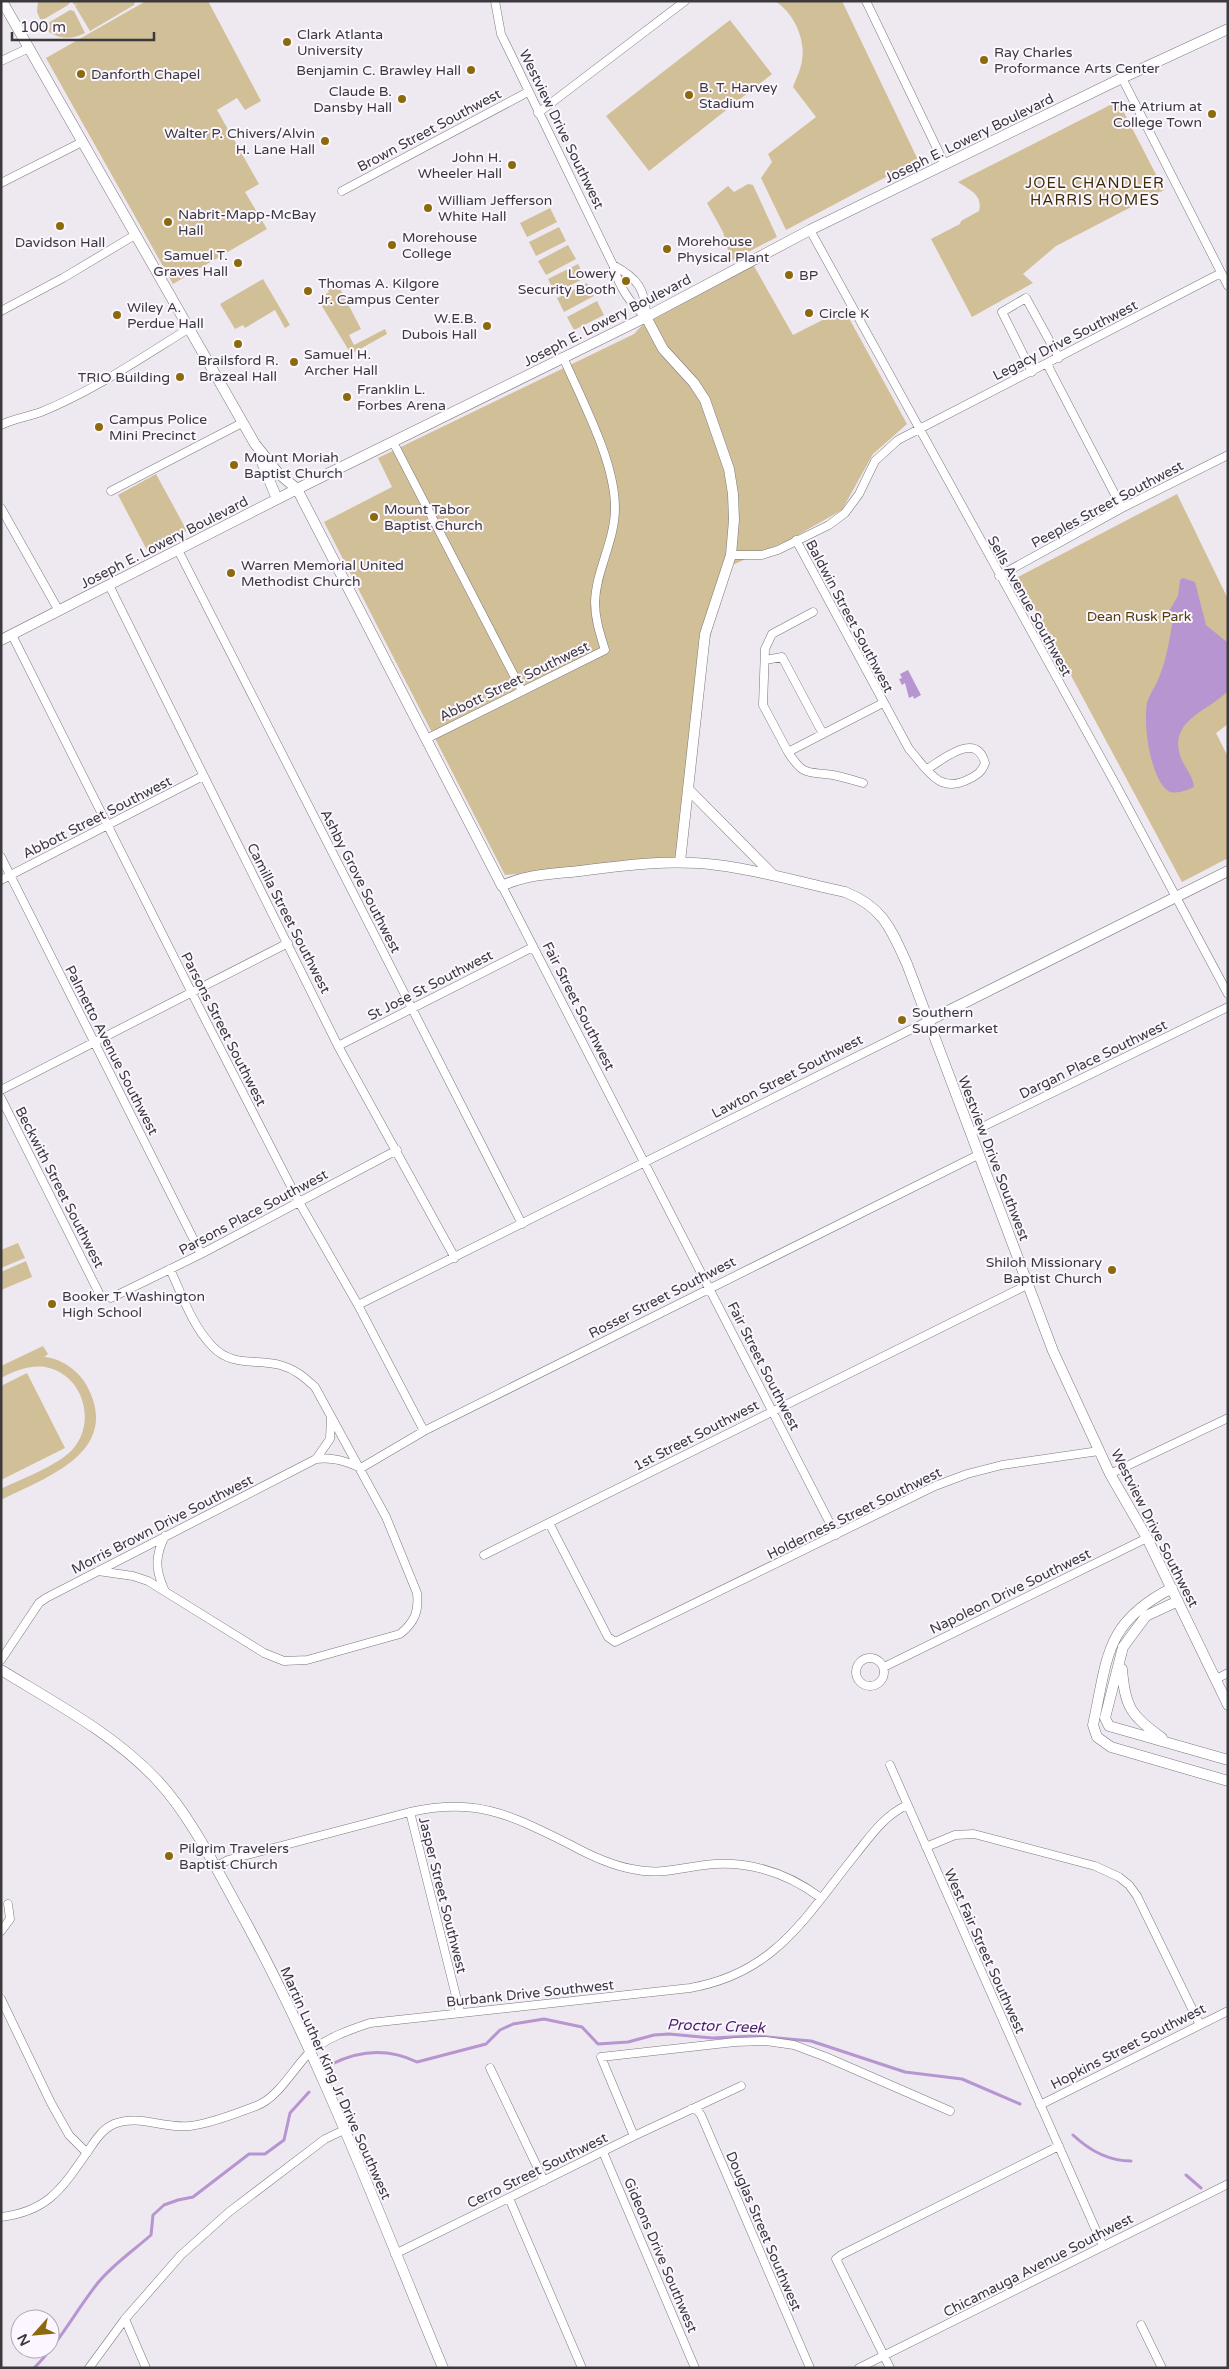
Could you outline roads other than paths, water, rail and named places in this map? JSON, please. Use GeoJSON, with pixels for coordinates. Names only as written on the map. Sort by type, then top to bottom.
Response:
{"type":"FeatureCollection","features":[{"type":"Feature","properties":{"kind":"street"},"geometry":{"type":"LineString","coordinates":[[2,1],[242,423],[255,444],[278,473],[297,489]]}},
{"type":"Feature","properties":{"kind":"street","name":"Westview Drive Southwest"},"geometry":{"type":"LineString","coordinates":[[495,1],[501,34],[613,265],[616,278],[632,306],[646,317],[663,349],[694,383],[704,400],[729,469],[733,494],[734,520],[730,555],[705,634],[680,862],[716,865],[773,875],[845,892],[872,906],[883,917],[892,932],[928,1021],[1053,1351],[1110,1474],[1147,1538],[1228,1705]]}},
{"type":"Feature","properties":{"kind":"street"},"geometry":{"type":"LineString","coordinates":[[538,113],[685,1]]}},
{"type":"Feature","properties":{"kind":"street"},"geometry":{"type":"LineString","coordinates":[[866,1],[945,165]]}},
{"type":"Feature","properties":{"kind":"street","name":"Joseph E. Lowery Boulevard"},"geometry":{"type":"LineString","coordinates":[[1,640],[277,499],[646,317],[810,230],[1122,78],[1228,30]]}},
{"type":"Feature","properties":{"kind":"street"},"geometry":{"type":"LineString","coordinates":[[1,61],[28,48]]}},
{"type":"Feature","properties":{"kind":"street"},"geometry":{"type":"LineString","coordinates":[[1122,78],[1228,286]]}},
{"type":"Feature","properties":{"kind":"street","name":"Brown Street Southwest"},"geometry":{"type":"LineString","coordinates":[[342,191],[528,92]]}},
{"type":"Feature","properties":{"kind":"street"},"geometry":{"type":"LineString","coordinates":[[1,183],[82,142]]}},
{"type":"Feature","properties":{"kind":"street","name":"Sells Avenue Southwest"},"geometry":{"type":"LineString","coordinates":[[810,230],[999,576],[1116,785],[1228,994]]}},
{"type":"Feature","properties":{"kind":"street"},"geometry":{"type":"LineString","coordinates":[[1,311],[63,278],[135,234]]}},
{"type":"Feature","properties":{"kind":"street","name":"Westview Drive Southwest"},"geometry":{"type":"LineString","coordinates":[[613,265],[628,273],[640,286],[646,298],[646,317]]}},
{"type":"Feature","properties":{"kind":"street","name":"Legacy Drive Southwest"},"geometry":{"type":"LineString","coordinates":[[919,428],[1221,274]]}},
{"type":"Feature","properties":{"kind":"street"},"geometry":{"type":"LineString","coordinates":[[1032,372],[1002,312],[1026,298],[1059,358]]}},
{"type":"Feature","properties":{"kind":"street"},"geometry":{"type":"LineString","coordinates":[[1,425],[10,420],[40,412],[103,381],[188,329]]}},
{"type":"Feature","properties":{"kind":"street","name":"Abbott Street Southwest"},"geometry":{"type":"LineString","coordinates":[[426,739],[606,650],[597,623],[595,601],[613,530],[614,489],[606,459],[563,357]]}},
{"type":"Feature","properties":{"kind":"street"},"geometry":{"type":"LineString","coordinates":[[1047,364],[1122,508]]}},
{"type":"Feature","properties":{"kind":"street"},"geometry":{"type":"LineString","coordinates":[[111,491],[242,423]]}},
{"type":"Feature","properties":{"kind":"street"},"geometry":{"type":"LineString","coordinates":[[730,555],[762,555],[778,550],[829,524],[845,513],[859,494],[875,460],[886,449],[919,428]]}},
{"type":"Feature","properties":{"kind":"street"},"geometry":{"type":"LineString","coordinates":[[393,442],[522,691]]}},
{"type":"Feature","properties":{"kind":"street"},"geometry":{"type":"LineString","coordinates":[[255,444],[277,499]]}},
{"type":"Feature","properties":{"kind":"street","name":"Peeples Street Southwest"},"geometry":{"type":"LineString","coordinates":[[999,576],[1122,508],[1228,455]]}},
{"type":"Feature","properties":{"kind":"street","name":"Fair Street Southwest"},"geometry":{"type":"LineString","coordinates":[[297,489],[836,1535]]}},
{"type":"Feature","properties":{"kind":"street"},"geometry":{"type":"LineString","coordinates":[[1,508],[59,611]]}},
{"type":"Feature","properties":{"kind":"street","name":"Baldwin Street Southwest"},"geometry":{"type":"LineString","coordinates":[[796,540],[904,742],[926,769],[939,781],[951,785],[960,783],[980,773],[984,763],[982,754],[976,748],[970,747],[962,748],[926,769]]}},
{"type":"Feature","properties":{"kind":"street","name":"Ashby Grove Southwest"},"geometry":{"type":"LineString","coordinates":[[178,550],[522,1224]]}},
{"type":"Feature","properties":{"kind":"street","name":"Camilla Street Southwest"},"geometry":{"type":"LineString","coordinates":[[109,585],[338,1046],[455,1258]]}},
{"type":"Feature","properties":{"kind":"street"},"geometry":{"type":"LineString","coordinates":[[813,612],[772,634],[765,649],[763,705],[796,766],[808,774],[834,775],[863,783]]}},
{"type":"Feature","properties":{"kind":"street","name":"Parsons Street Southwest"},"geometry":{"type":"LineString","coordinates":[[12,635],[191,992],[299,1202],[358,1305],[424,1431]]}},
{"type":"Feature","properties":{"kind":"street"},"geometry":{"type":"LineString","coordinates":[[765,660],[782,657],[823,734]]}},
{"type":"Feature","properties":{"kind":"street","name":"Baldwin Street Southwest"},"geometry":{"type":"LineString","coordinates":[[788,752],[883,703]]}},
{"type":"Feature","properties":{"kind":"street","name":"Abbott Street Southwest"},"geometry":{"type":"LineString","coordinates":[[1,880],[203,776]]}},
{"type":"Feature","properties":{"kind":"street"},"geometry":{"type":"LineString","coordinates":[[688,789],[773,875]]}},
{"type":"Feature","properties":{"kind":"street","name":"Palmetto Avenue Southwest"},"geometry":{"type":"LineString","coordinates":[[1,857],[201,1254]]}},
{"type":"Feature","properties":{"kind":"street"},"geometry":{"type":"LineString","coordinates":[[502,886],[525,877],[634,864],[680,862]]}},
{"type":"Feature","properties":{"kind":"street","name":"Lawton Street Southwest"},"geometry":{"type":"LineString","coordinates":[[358,1305],[1228,871]]}},
{"type":"Feature","properties":{"kind":"street"},"geometry":{"type":"LineString","coordinates":[[1,1090],[288,943]]}},
{"type":"Feature","properties":{"kind":"street","name":"St Jose St Southwest"},"geometry":{"type":"LineString","coordinates":[[338,1046],[533,947]]}},
{"type":"Feature","properties":{"kind":"street","name":"Dargan Place Southwest"},"geometry":{"type":"LineString","coordinates":[[970,1133],[1228,1007]]}},
{"type":"Feature","properties":{"kind":"street","name":"Beckwith Street Southwest"},"geometry":{"type":"LineString","coordinates":[[1,1098],[100,1295],[111,1298],[120,1294]]}},
{"type":"Feature","properties":{"kind":"street","name":"Parsons Place Southwest"},"geometry":{"type":"LineString","coordinates":[[120,1294],[201,1254],[397,1150]]}},
{"type":"Feature","properties":{"kind":"street","name":"Rosser Street Southwest"},"geometry":{"type":"LineString","coordinates":[[361,1468],[424,1431],[978,1155]]}},
{"type":"Feature","properties":{"kind":"street"},"geometry":{"type":"LineString","coordinates":[[98,1571],[133,1576],[164,1589],[264,1653],[284,1661],[307,1660],[400,1634],[410,1626],[418,1606],[417,1593],[386,1517],[361,1468],[315,1387],[298,1371],[279,1364],[236,1361],[213,1348],[200,1331],[170,1269]]}},
{"type":"Feature","properties":{"kind":"street","name":"1st Street Southwest"},"geometry":{"type":"LineString","coordinates":[[484,1555],[1027,1285]]}},
{"type":"Feature","properties":{"kind":"street"},"geometry":{"type":"LineString","coordinates":[[316,1459],[330,1439],[331,1415]]}},
{"type":"Feature","properties":{"kind":"street"},"geometry":{"type":"LineString","coordinates":[[1110,1474],[1228,1418]]}},
{"type":"Feature","properties":{"kind":"street","name":"Holderness Street Southwest"},"geometry":{"type":"LineString","coordinates":[[549,1523],[608,1637],[614,1642],[632,1635],[935,1486],[967,1474],[1002,1465],[1099,1451]]}},
{"type":"Feature","properties":{"kind":"street","name":"Morris Brown Drive Southwest"},"geometry":{"type":"LineString","coordinates":[[1,1660],[39,1603],[98,1571],[316,1459],[341,1459],[361,1468]]}},
{"type":"Feature","properties":{"kind":"street"},"geometry":{"type":"LineString","coordinates":[[164,1589],[158,1576],[156,1562],[158,1550],[165,1536]]}},
{"type":"Feature","properties":{"kind":"street","name":"Napoleon Drive Southwest"},"geometry":{"type":"LineString","coordinates":[[884,1667],[1147,1538]]}},
{"type":"Feature","properties":{"kind":"street"},"geometry":{"type":"LineString","coordinates":[[1172,1588],[1136,1610],[1122,1625],[1112,1643],[1093,1725],[1097,1737],[1111,1747],[1228,1781]]}},
{"type":"Feature","properties":{"kind":"street"},"geometry":{"type":"LineString","coordinates":[[1178,1601],[1146,1616],[1123,1647],[1105,1718],[1109,1726],[1228,1760]]}},
{"type":"Feature","properties":{"kind":"street"},"geometry":{"type":"LineString","coordinates":[[1121,1657],[1123,1690],[1132,1711],[1142,1723],[1169,1743]]}},
{"type":"Feature","properties":{"kind":"street","name":"Martin Luther King Jr Drive Southwest"},"geometry":{"type":"LineString","coordinates":[[1,1670],[106,1736],[139,1762],[175,1803],[215,1867],[264,1956],[311,2052],[443,2368]]}},
{"type":"Feature","properties":{"kind":"street"},"geometry":{"type":"LineString","coordinates":[[1216,1679],[1228,1673]]}},
{"type":"Feature","properties":{"kind":"street"},"geometry":{"type":"LineString","coordinates":[[1097,1737],[1109,1726]]}},
{"type":"Feature","properties":{"kind":"street","name":"West Fair Street Southwest"},"geometry":{"type":"LineString","coordinates":[[890,1765],[1103,2246]]}},
{"type":"Feature","properties":{"kind":"street","name":"Burbank Drive Southwest"},"geometry":{"type":"LineString","coordinates":[[87,2153],[100,2134],[114,2124],[132,2120],[189,2126],[258,2106],[272,2095],[311,2052],[344,2031],[370,2023],[710,1985],[740,1974],[768,1957],[790,1936],[884,1819],[907,1805]]}},
{"type":"Feature","properties":{"kind":"street"},"geometry":{"type":"LineString","coordinates":[[215,1867],[228,1860],[410,1812],[448,1806],[486,1808],[518,1819],[596,1858],[629,1869],[662,1873],[715,1864],[750,1865],[788,1876],[821,1898]]}},
{"type":"Feature","properties":{"kind":"street","name":"Jasper Street Southwest"},"geometry":{"type":"LineString","coordinates":[[410,1812],[460,2012]]}},
{"type":"Feature","properties":{"kind":"street"},"geometry":{"type":"LineString","coordinates":[[926,1847],[954,1835],[974,1834],[1095,1866],[1119,1877],[1137,1896],[1200,2025]]}},
{"type":"Feature","properties":{"kind":"street"},"geometry":{"type":"LineString","coordinates":[[1,1931],[10,1919],[8,1904]]}},
{"type":"Feature","properties":{"kind":"street"},"geometry":{"type":"LineString","coordinates":[[1,1999],[69,2135],[87,2153],[57,2193],[40,2207],[19,2215],[1,2218]]}},
{"type":"Feature","properties":{"kind":"street","name":"Hopkins Street Southwest"},"geometry":{"type":"LineString","coordinates":[[1040,2105],[1228,2011]]}},
{"type":"Feature","properties":{"kind":"street"},"geometry":{"type":"LineString","coordinates":[[634,2136],[601,2056],[735,2042],[766,2041],[794,2045],[950,2111]]}},
{"type":"Feature","properties":{"kind":"street"},"geometry":{"type":"LineString","coordinates":[[490,2068],[544,2181]]}},
{"type":"Feature","properties":{"kind":"street","name":"Cerro Street Southwest"},"geometry":{"type":"LineString","coordinates":[[395,2254],[634,2136],[742,2086]]}},
{"type":"Feature","properties":{"kind":"street","name":"Douglas Street Southwest"},"geometry":{"type":"LineString","coordinates":[[691,2109],[697,2110],[701,2115],[810,2368]]}},
{"type":"Feature","properties":{"kind":"street"},"geometry":{"type":"LineString","coordinates":[[89,2368],[125,2319],[180,2255],[229,2212],[325,2139],[344,2130]]}},
{"type":"Feature","properties":{"kind":"street"},"geometry":{"type":"LineString","coordinates":[[890,2368],[836,2259],[1059,2146]]}},
{"type":"Feature","properties":{"kind":"street","name":"Gideons Drive Southwest"},"geometry":{"type":"LineString","coordinates":[[603,2152],[696,2368]]}},
{"type":"Feature","properties":{"kind":"street","name":"Chicamauga Avenue Southwest"},"geometry":{"type":"LineString","coordinates":[[859,2368],[1228,2184]]}},
{"type":"Feature","properties":{"kind":"street"},"geometry":{"type":"LineString","coordinates":[[509,2198],[582,2368]]}},
{"type":"Feature","properties":{"kind":"street"},"geometry":{"type":"LineString","coordinates":[[125,2319],[146,2368]]}},
{"type":"Feature","properties":{"kind":"street"},"geometry":{"type":"LineString","coordinates":[[1141,2325],[1162,2368]]}},
{"type":"Feature","properties":{"kind":"waterway","name":"Proctor Creek"},"geometry":{"type":"LineString","coordinates":[[332,2064],[353,2056],[374,2053],[395,2054],[417,2062],[486,2044],[500,2030],[513,2024],[544,2019],[582,2027],[598,2044],[628,2042],[654,2035],[669,2034],[712,2038],[755,2036],[811,2041],[905,2072],[962,2079],[1020,2104]]}},
{"type":"Feature","properties":{"kind":"waterway","name":"Proctor Creek"},"geometry":{"type":"LineString","coordinates":[[34,2368],[59,2338],[103,2277],[151,2235],[153,2215],[164,2205],[193,2197],[249,2154],[265,2154],[284,2140],[290,2113],[309,2092]]}},
{"type":"Feature","properties":{"kind":"waterway","name":"Proctor Creek"},"geometry":{"type":"LineString","coordinates":[[1073,2135],[1099,2154],[1114,2159],[1131,2161]]}},
{"type":"Feature","properties":{"kind":"waterway","name":"Proctor Creek"},"geometry":{"type":"LineString","coordinates":[[1186,2175],[1201,2188]]}},
{"type":"Feature","properties":{"kind":"place","name":"Clark Atlanta University"},"geometry":{"type":"Point","coordinates":[287,42]}},
{"type":"Feature","properties":{"kind":"place","name":"Ray Charles Proformance Arts Center"},"geometry":{"type":"Point","coordinates":[984,60]}},
{"type":"Feature","properties":{"kind":"place","name":"Benjamin C. Brawley Hall"},"geometry":{"type":"Point","coordinates":[471,70]}},
{"type":"Feature","properties":{"kind":"place","name":"Danforth Chapel"},"geometry":{"type":"Point","coordinates":[81,74]}},
{"type":"Feature","properties":{"kind":"place","name":"B. T. Harvey Stadium"},"geometry":{"type":"Point","coordinates":[689,95]}},
{"type":"Feature","properties":{"kind":"place","name":"Claude B. Dansby Hall"},"geometry":{"type":"Point","coordinates":[402,99]}},
{"type":"Feature","properties":{"kind":"place","name":"The Atrium at College Town"},"geometry":{"type":"Point","coordinates":[1212,114]}},
{"type":"Feature","properties":{"kind":"place","name":"Walter P. Chivers/Alvin H. Lane Hall"},"geometry":{"type":"Point","coordinates":[325,141]}},
{"type":"Feature","properties":{"kind":"place","name":"John H. Wheeler Hall"},"geometry":{"type":"Point","coordinates":[512,165]}},
{"type":"Feature","properties":{"kind":"place","name":"William Jefferson White Hall"},"geometry":{"type":"Point","coordinates":[428,208]}},
{"type":"Feature","properties":{"kind":"place","name":"Nabrit-Mapp-McBay Hall"},"geometry":{"type":"Point","coordinates":[168,222]}},
{"type":"Feature","properties":{"kind":"place","name":"Davidson Hall"},"geometry":{"type":"Point","coordinates":[60,226]}},
{"type":"Feature","properties":{"kind":"place","name":"Morehouse College"},"geometry":{"type":"Point","coordinates":[392,245]}},
{"type":"Feature","properties":{"kind":"place","name":"Morehouse Physical Plant"},"geometry":{"type":"Point","coordinates":[667,249]}},
{"type":"Feature","properties":{"kind":"place","name":"Samuel T. Graves Hall"},"geometry":{"type":"Point","coordinates":[238,263]}},
{"type":"Feature","properties":{"kind":"place","name":"BP"},"geometry":{"type":"Point","coordinates":[789,275]}},
{"type":"Feature","properties":{"kind":"place","name":"Lowery Security Booth"},"geometry":{"type":"Point","coordinates":[626,281]}},
{"type":"Feature","properties":{"kind":"place","name":"Thomas A. Kilgore Jr. Campus Center"},"geometry":{"type":"Point","coordinates":[308,291]}},
{"type":"Feature","properties":{"kind":"place","name":"Circle K"},"geometry":{"type":"Point","coordinates":[809,313]}},
{"type":"Feature","properties":{"kind":"place","name":"Wiley A. Perdue Hall"},"geometry":{"type":"Point","coordinates":[117,315]}},
{"type":"Feature","properties":{"kind":"place","name":"W.E.B. Dubois Hall"},"geometry":{"type":"Point","coordinates":[487,326]}},
{"type":"Feature","properties":{"kind":"place","name":"Brailsford R. Brazeal Hall"},"geometry":{"type":"Point","coordinates":[238,344]}},
{"type":"Feature","properties":{"kind":"place","name":"Samuel H. Archer Hall"},"geometry":{"type":"Point","coordinates":[294,362]}},
{"type":"Feature","properties":{"kind":"place","name":"TRIO Building"},"geometry":{"type":"Point","coordinates":[180,377]}},
{"type":"Feature","properties":{"kind":"place","name":"Franklin L. Forbes Arena"},"geometry":{"type":"Point","coordinates":[347,397]}},
{"type":"Feature","properties":{"kind":"place","name":"Campus Police Mini Precinct"},"geometry":{"type":"Point","coordinates":[99,427]}},
{"type":"Feature","properties":{"kind":"place","name":"Mount Moriah Baptist Church"},"geometry":{"type":"Point","coordinates":[234,465]}},
{"type":"Feature","properties":{"kind":"place","name":"Mount Tabor Baptist Church"},"geometry":{"type":"Point","coordinates":[374,517]}},
{"type":"Feature","properties":{"kind":"place","name":"Warren Memorial United Methodist Church"},"geometry":{"type":"Point","coordinates":[231,573]}},
{"type":"Feature","properties":{"kind":"place","name":"Southern Supermarket"},"geometry":{"type":"Point","coordinates":[902,1020]}},
{"type":"Feature","properties":{"kind":"place","name":"Shiloh Missionary Baptist Church"},"geometry":{"type":"Point","coordinates":[1112,1270]}},
{"type":"Feature","properties":{"kind":"place","name":"Booker T Washington High School"},"geometry":{"type":"Point","coordinates":[52,1304]}},
{"type":"Feature","properties":{"kind":"place","name":"Pilgrim Travelers Baptist Church"},"geometry":{"type":"Point","coordinates":[169,1856]}},
{"type":"Feature","properties":{"kind":"district","name":"JOEL CHANDLER HARRIS HOMES"},"geometry":{"type":"Point","coordinates":[1095,192]}},
{"type":"Feature","properties":{"kind":"park label","name":"Dean Rusk Park"},"geometry":{"type":"Point","coordinates":[1139,616]}}]}
